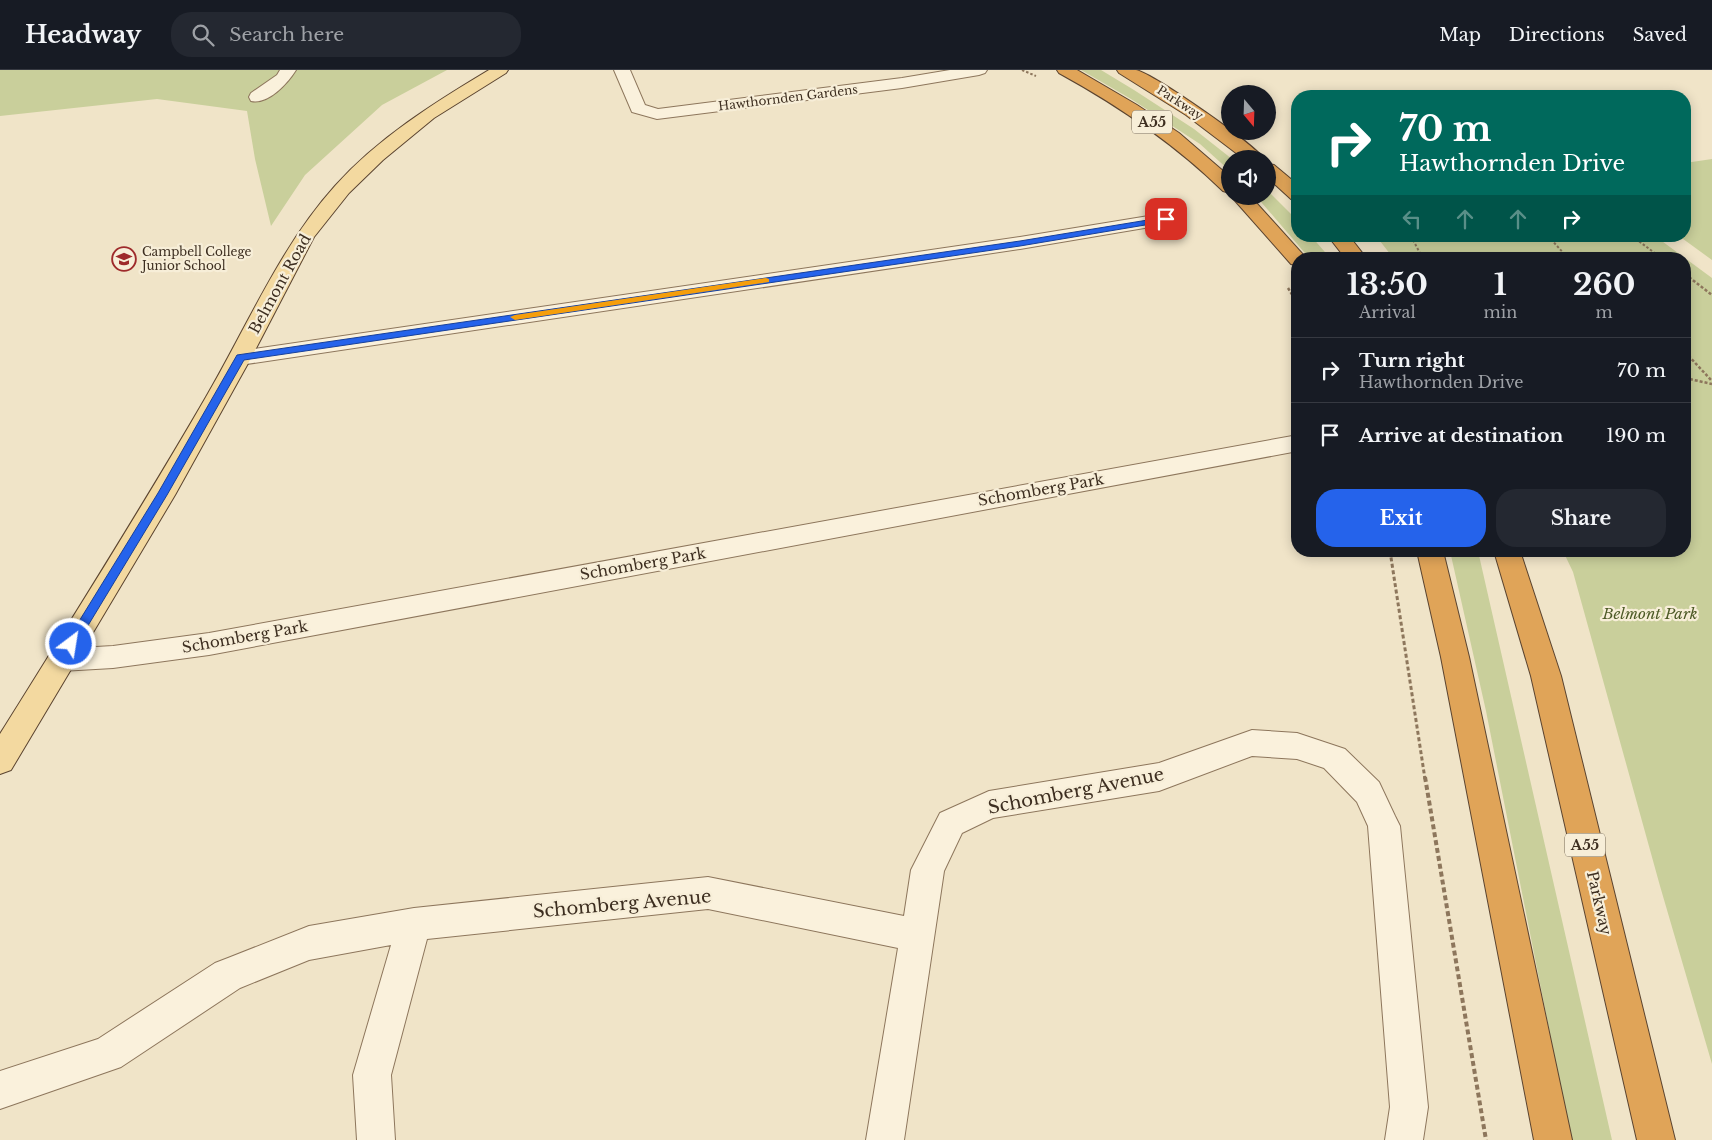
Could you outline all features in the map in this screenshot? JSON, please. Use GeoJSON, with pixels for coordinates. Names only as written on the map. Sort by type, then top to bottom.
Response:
{"type":"FeatureCollection","features":[{"type":"Feature","properties":{"kind":"highway","name":"A55"},"geometry":{"type":"LineString","coordinates":[[1065,70],[1135,109],[1178,141],[1221,179]]}},
{"type":"Feature","properties":{"kind":"highway","name":"Parkway"},"geometry":{"type":"LineString","coordinates":[[1125,70],[1169,95],[1200,116],[1243,150]]}},
{"type":"Feature","properties":{"kind":"highway"},"geometry":{"type":"LineString","coordinates":[[1276,176],[1291,189]]}},
{"type":"Feature","properties":{"kind":"highway"},"geometry":{"type":"LineString","coordinates":[[1247,205],[1291,252]]}},
{"type":"Feature","properties":{"kind":"highway"},"geometry":{"type":"LineString","coordinates":[[1343,242],[1351,252]]}},
{"type":"Feature","properties":{"kind":"highway"},"geometry":{"type":"LineString","coordinates":[[1431,557],[1455,657],[1552,1140]]}},
{"type":"Feature","properties":{"kind":"highway","name":"Parkway"},"geometry":{"type":"LineString","coordinates":[[1509,557],[1546,676],[1656,1140]]}},
{"type":"Feature","properties":{"kind":"main road","name":"Belmont Road"},"geometry":{"type":"LineString","coordinates":[[0,761],[162,495],[240,358],[305,236],[342,188],[428,114],[474,84],[500,70]]}},
{"type":"Feature","properties":{"kind":"street"},"geometry":{"type":"LineString","coordinates":[[258,97],[283,78],[288,70]]}},
{"type":"Feature","properties":{"kind":"street","name":"Hawthornden Gardens"},"geometry":{"type":"LineString","coordinates":[[622,70],[638,108],[657,114],[902,83],[979,70]]}},
{"type":"Feature","properties":{"kind":"street"},"geometry":{"type":"LineString","coordinates":[[240,358],[1020,243],[1166,219]]}},
{"type":"Feature","properties":{"kind":"street","name":"Schomberg Park"},"geometry":{"type":"LineString","coordinates":[[61,660],[113,657],[209,644],[1291,444]]}},
{"type":"Feature","properties":{"kind":"street","name":"Schomberg Avenue"},"geometry":{"type":"LineString","coordinates":[[884,1140],[905,1021],[928,870],[951,823],[989,805],[1159,777],[1252,743],[1297,746],[1334,758],[1368,792],[1384,826],[1409,1107],[1404,1140]]}},
{"type":"Feature","properties":{"kind":"street","name":"Schomberg Avenue"},"geometry":{"type":"LineString","coordinates":[[0,1090],[108,1054],[228,975],[237,971],[309,943],[414,924],[708,893],[917,934]]}},
{"type":"Feature","properties":{"kind":"street"},"geometry":{"type":"LineString","coordinates":[[376,1140],[372,1075],[414,924]]}},
{"type":"Feature","properties":{"kind":"path"},"geometry":{"type":"LineString","coordinates":[[1553,242],[1563,252]]}},
{"type":"Feature","properties":{"kind":"path"},"geometry":{"type":"LineString","coordinates":[[1640,242],[1653,252]]}},
{"type":"Feature","properties":{"kind":"path"},"geometry":{"type":"LineString","coordinates":[[1691,279],[1712,296]]}},
{"type":"Feature","properties":{"kind":"path"},"geometry":{"type":"LineString","coordinates":[[1691,359],[1712,383]]}},
{"type":"Feature","properties":{"kind":"path"},"geometry":{"type":"LineString","coordinates":[[1691,379],[1712,383]]}},
{"type":"Feature","properties":{"kind":"path"},"geometry":{"type":"LineString","coordinates":[[1391,557],[1441,879],[1486,1140]]}},
{"type":"Feature","properties":{"kind":"green space"},"geometry":{"type":"Polygon","coordinates":[[[0,70],[447,70],[382,105],[305,175],[271,226],[255,159],[247,111],[157,99],[0,116],[0,70]]]}},
{"type":"Feature","properties":{"kind":"green space"},"geometry":{"type":"Polygon","coordinates":[[[1081,70],[1101,70],[1194,129],[1221,150],[1221,163],[1200,144],[1131,99],[1081,70]]]}},
{"type":"Feature","properties":{"kind":"green space"},"geometry":{"type":"Polygon","coordinates":[[[1712,159],[1712,260],[1687,242],[1691,242],[1691,162],[1712,159]]]}},
{"type":"Feature","properties":{"kind":"green space"},"geometry":{"type":"Polygon","coordinates":[[[1276,199],[1291,214],[1291,237],[1264,205],[1276,205],[1276,199]]]}},
{"type":"Feature","properties":{"kind":"green space"},"geometry":{"type":"Polygon","coordinates":[[[1295,242],[1316,242],[1325,252],[1304,252],[1295,242]]]}},
{"type":"Feature","properties":{"kind":"green space","name":"Belmont Park"},"geometry":{"type":"Polygon","coordinates":[[[1381,242],[1663,242],[1677,252],[1389,252],[1381,242]]]}},
{"type":"Feature","properties":{"kind":"green space","name":"Belmont Park"},"geometry":{"type":"Polygon","coordinates":[[[1691,263],[1712,278],[1712,1064],[1660,886],[1573,572],[1566,557],[1691,557],[1691,263]]]}},
{"type":"Feature","properties":{"kind":"green space"},"geometry":{"type":"Polygon","coordinates":[[[1451,557],[1479,557],[1612,1140],[1571,1140],[1486,711],[1451,557]]]}},
{"type":"Feature","properties":{"kind":"slow traffic"},"geometry":{"type":"LineString","coordinates":[[515,317],[766,281]]}},
{"type":"Feature","properties":{"kind":"place","name":"Campbell College Junior School"},"geometry":{"type":"Point","coordinates":[124,259]}},
{"type":"Feature","properties":{"kind":"route"},"geometry":{"type":"LineString","coordinates":[[71,644],[162,495],[240,358],[1020,243],[1166,219]]}}]}
